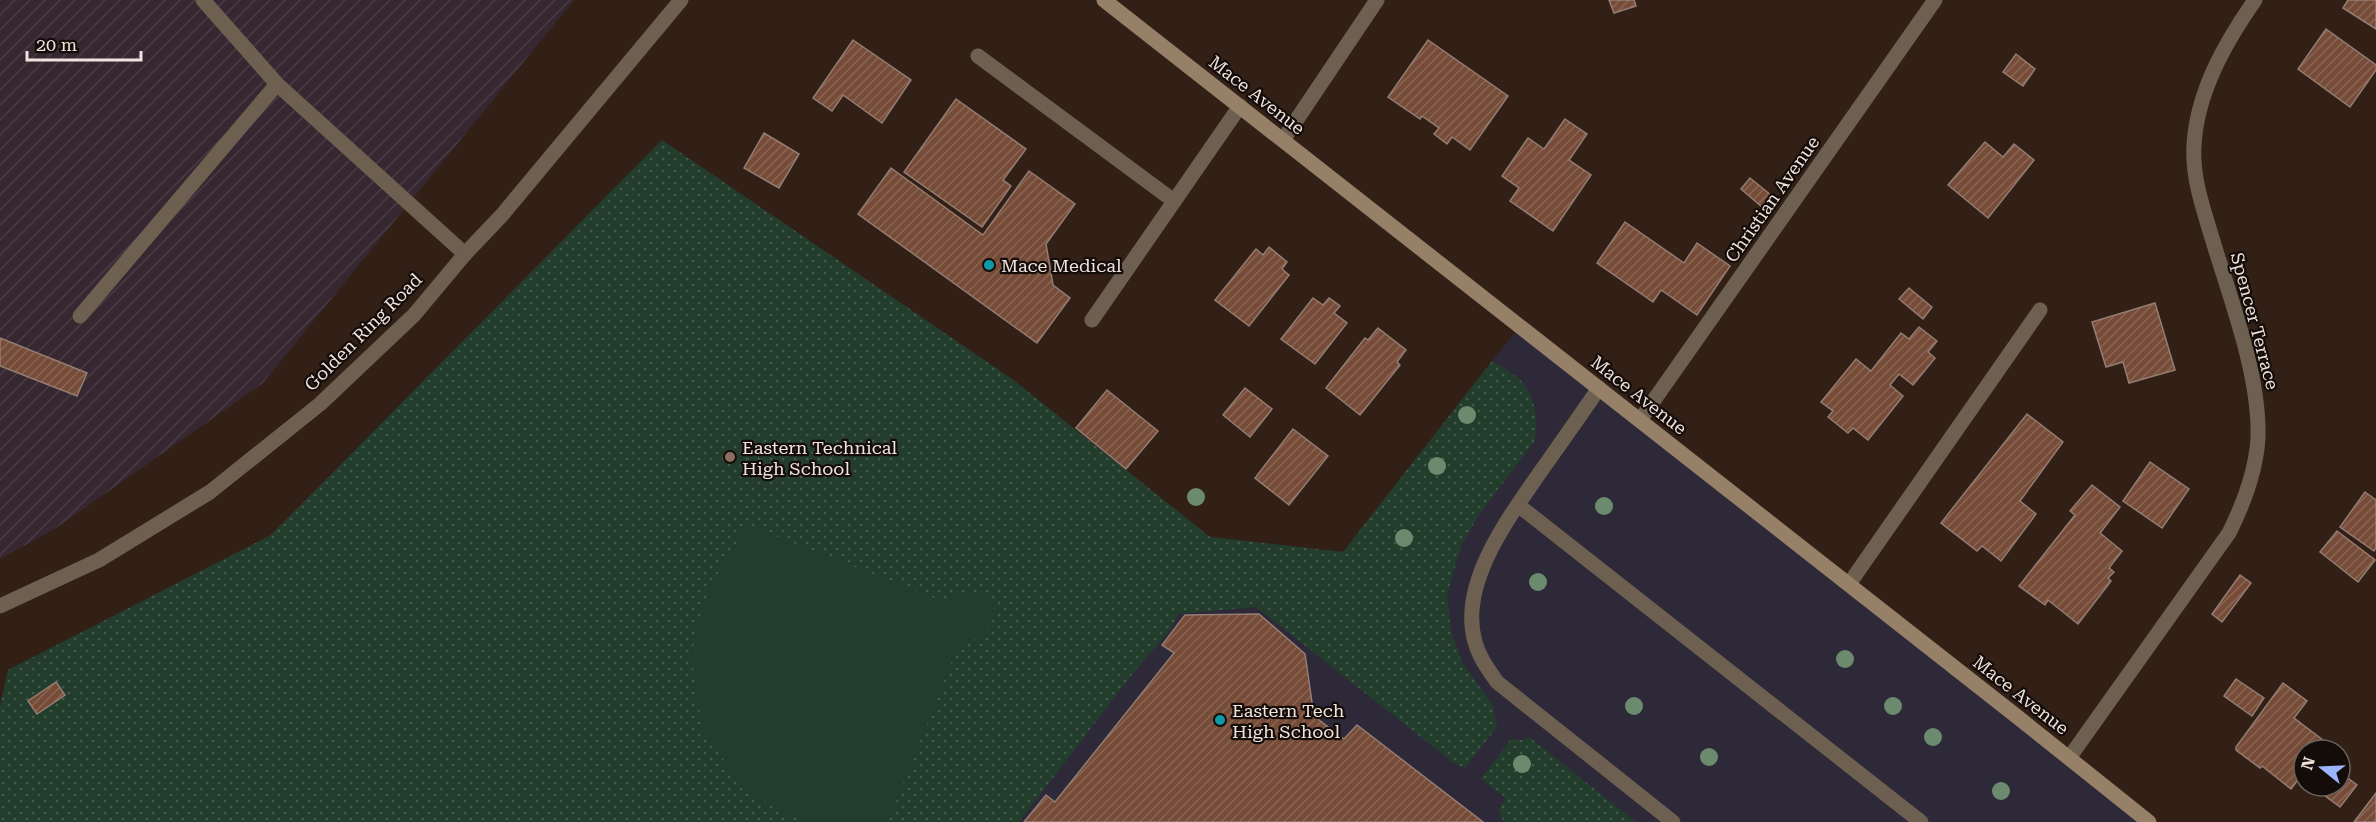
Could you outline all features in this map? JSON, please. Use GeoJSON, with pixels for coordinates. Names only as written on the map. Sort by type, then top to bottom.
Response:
{"type":"FeatureCollection","features":[{"type":"Feature","properties":{"kind":"main road","name":"Mace Avenue"},"geometry":{"type":"LineString","coordinates":[[1104,0],[1850,584],[2149,822]]}},
{"type":"Feature","properties":{"kind":"street"},"geometry":{"type":"LineString","coordinates":[[203,0],[277,84],[465,254]]}},
{"type":"Feature","properties":{"kind":"street","name":"Golden Ring Road"},"geometry":{"type":"LineString","coordinates":[[0,606],[99,560],[210,492],[320,404],[414,315],[465,254],[502,215],[681,0]]}},
{"type":"Feature","properties":{"kind":"street"},"geometry":{"type":"LineString","coordinates":[[1283,140],[1377,0]]}},
{"type":"Feature","properties":{"kind":"street","name":"Christian Avenue"},"geometry":{"type":"LineString","coordinates":[[1640,420],[1935,0]]}},
{"type":"Feature","properties":{"kind":"street","name":"Spencer Terrace"},"geometry":{"type":"LineString","coordinates":[[2069,758],[2229,533],[2242,507],[2252,474],[2258,438],[2256,402],[2242,340],[2195,179],[2194,145],[2199,112],[2211,78],[2223,50],[2255,0]]}},
{"type":"Feature","properties":{"kind":"street"},"geometry":{"type":"LineString","coordinates":[[978,57],[1174,201]]}},
{"type":"Feature","properties":{"kind":"street"},"geometry":{"type":"LineString","coordinates":[[80,316],[277,84]]}},
{"type":"Feature","properties":{"kind":"street"},"geometry":{"type":"LineString","coordinates":[[1092,320],[1240,106]]}},
{"type":"Feature","properties":{"kind":"street"},"geometry":{"type":"LineString","coordinates":[[1850,584],[2040,310]]}},
{"type":"Feature","properties":{"kind":"street"},"geometry":{"type":"LineString","coordinates":[[1599,388],[1498,534],[1476,584],[1472,619],[1474,641],[1482,660],[1497,682],[1672,822]]}},
{"type":"Feature","properties":{"kind":"street"},"geometry":{"type":"LineString","coordinates":[[1518,505],[1921,822]]}},
{"type":"Feature","properties":{"kind":"shaded area"},"geometry":{"type":"Polygon","coordinates":[[[0,0],[574,0],[263,383],[53,530],[0,559],[0,0]]]}},
{"type":"Feature","properties":{"kind":"shaded area","name":"Eastern Technical High School"},"geometry":{"type":"Polygon","coordinates":[[[662,140],[1012,379],[1210,537],[1343,552],[1519,327],[2151,822],[0,822],[0,706],[8,670],[271,535],[662,140]]]}},
{"type":"Feature","properties":{"kind":"green space","name":"Eastern Technical High School"},"geometry":{"type":"Polygon","coordinates":[[[662,140],[1012,379],[1210,537],[1343,552],[1492,361],[1512,374],[1523,383],[1534,404],[1536,427],[1534,442],[1478,516],[1461,546],[1447,595],[1451,632],[1463,664],[1492,704],[1497,727],[1465,768],[1455,764],[1256,607],[1178,614],[1171,629],[1134,672],[1019,822],[0,822],[0,706],[8,670],[271,535],[662,140]]]}},
{"type":"Feature","properties":{"kind":"green space"},"geometry":{"type":"Polygon","coordinates":[[[747,525],[947,603],[956,593],[988,593],[996,615],[980,639],[960,641],[888,822],[804,822],[743,790],[702,726],[691,654],[709,589],[747,525]]]}},
{"type":"Feature","properties":{"kind":"green space"},"geometry":{"type":"Polygon","coordinates":[[[1529,737],[1636,822],[1506,822],[1501,818],[1499,809],[1506,798],[1481,779],[1511,739],[1523,740],[1529,737]]]}},
{"type":"Feature","properties":{"kind":"building"},"geometry":{"type":"Polygon","coordinates":[[[1609,0],[1634,0],[1636,6],[1614,13],[1609,0]]]}},
{"type":"Feature","properties":{"kind":"building"},"geometry":{"type":"Polygon","coordinates":[[[2348,0],[2376,0],[2376,29],[2343,8],[2348,0]]]}},
{"type":"Feature","properties":{"kind":"building"},"geometry":{"type":"Polygon","coordinates":[[[2326,29],[2376,65],[2376,70],[2350,107],[2298,69],[2326,29]]]}},
{"type":"Feature","properties":{"kind":"building"},"geometry":{"type":"Polygon","coordinates":[[[853,40],[911,80],[882,123],[843,95],[832,111],[813,98],[853,40]]]}},
{"type":"Feature","properties":{"kind":"building"},"geometry":{"type":"Polygon","coordinates":[[[1428,40],[1508,96],[1470,150],[1452,137],[1447,144],[1434,134],[1439,128],[1422,116],[1420,119],[1388,97],[1428,40]]]}},
{"type":"Feature","properties":{"kind":"building"},"geometry":{"type":"Polygon","coordinates":[[[2016,54],[2035,69],[2023,86],[2003,72],[2016,54]]]}},
{"type":"Feature","properties":{"kind":"building"},"geometry":{"type":"Polygon","coordinates":[[[956,99],[1026,149],[1003,180],[1011,186],[982,227],[904,172],[956,99]]]}},
{"type":"Feature","properties":{"kind":"building"},"geometry":{"type":"Polygon","coordinates":[[[1565,119],[1587,134],[1569,160],[1591,175],[1553,231],[1510,201],[1519,188],[1502,176],[1528,138],[1544,149],[1565,119]]]}},
{"type":"Feature","properties":{"kind":"building"},"geometry":{"type":"Polygon","coordinates":[[[764,133],[799,154],[779,188],[744,168],[764,133]]]}},
{"type":"Feature","properties":{"kind":"building"},"geometry":{"type":"Polygon","coordinates":[[[1985,142],[2003,157],[2014,144],[2034,160],[1988,218],[1948,185],[1985,142]]]}},
{"type":"Feature","properties":{"kind":"building","name":"Mace Medical"},"geometry":{"type":"Polygon","coordinates":[[[891,168],[983,235],[1029,171],[1075,204],[1046,244],[1053,285],[1070,298],[1037,343],[858,214],[891,168]]]}},
{"type":"Feature","properties":{"kind":"building"},"geometry":{"type":"Polygon","coordinates":[[[1750,178],[1772,196],[1762,207],[1741,189],[1750,178]]]}},
{"type":"Feature","properties":{"kind":"building"},"geometry":{"type":"Polygon","coordinates":[[[1625,222],[1684,263],[1697,243],[1730,266],[1697,315],[1661,290],[1653,302],[1597,263],[1625,222]]]}},
{"type":"Feature","properties":{"kind":"building"},"geometry":{"type":"Polygon","coordinates":[[[1269,247],[1287,262],[1282,269],[1289,275],[1249,326],[1215,300],[1256,249],[1263,255],[1269,247]]]}},
{"type":"Feature","properties":{"kind":"building"},"geometry":{"type":"Polygon","coordinates":[[[1909,288],[1932,307],[1923,319],[1899,299],[1909,288]]]}},
{"type":"Feature","properties":{"kind":"building"},"geometry":{"type":"Polygon","coordinates":[[[1313,298],[1323,305],[1329,298],[1340,306],[1334,313],[1347,323],[1315,364],[1281,339],[1313,298]]]}},
{"type":"Feature","properties":{"kind":"building"},"geometry":{"type":"Polygon","coordinates":[[[2155,303],[2175,370],[2129,383],[2123,362],[2106,367],[2092,322],[2155,303]]]}},
{"type":"Feature","properties":{"kind":"building"},"geometry":{"type":"Polygon","coordinates":[[[1919,327],[1937,341],[1928,352],[1935,358],[1913,385],[1899,374],[1890,385],[1903,396],[1868,440],[1853,428],[1848,433],[1828,417],[1833,411],[1821,402],[1856,359],[1871,371],[1901,333],[1909,339],[1919,327]]]}},
{"type":"Feature","properties":{"kind":"building"},"geometry":{"type":"Polygon","coordinates":[[[1378,328],[1406,350],[1397,362],[1400,365],[1360,415],[1326,388],[1365,338],[1368,340],[1378,328]]]}},
{"type":"Feature","properties":{"kind":"building"},"geometry":{"type":"Polygon","coordinates":[[[0,338],[87,373],[77,396],[0,366],[0,338]]]}},
{"type":"Feature","properties":{"kind":"building"},"geometry":{"type":"Polygon","coordinates":[[[1245,388],[1272,409],[1250,437],[1223,415],[1245,388]]]}},
{"type":"Feature","properties":{"kind":"building"},"geometry":{"type":"Polygon","coordinates":[[[1107,390],[1158,431],[1126,469],[1076,428],[1107,390]]]}},
{"type":"Feature","properties":{"kind":"building"},"geometry":{"type":"Polygon","coordinates":[[[2027,414],[2063,442],[2020,501],[2036,514],[2001,561],[1982,546],[1977,551],[1941,523],[2027,414]]]}},
{"type":"Feature","properties":{"kind":"building"},"geometry":{"type":"Polygon","coordinates":[[[1293,429],[1328,456],[1289,505],[1255,478],[1293,429]]]}},
{"type":"Feature","properties":{"kind":"building"},"geometry":{"type":"Polygon","coordinates":[[[2150,462],[2189,489],[2162,528],[2123,501],[2150,462]]]}},
{"type":"Feature","properties":{"kind":"building"},"geometry":{"type":"Polygon","coordinates":[[[2092,485],[2120,507],[2100,533],[2122,551],[2109,568],[2114,572],[2108,578],[2111,581],[2078,624],[2048,600],[2045,605],[2019,586],[2075,515],[2070,511],[2092,485]]]}},
{"type":"Feature","properties":{"kind":"building"},"geometry":{"type":"Polygon","coordinates":[[[2365,492],[2376,500],[2376,548],[2374,551],[2340,527],[2365,492]]]}},
{"type":"Feature","properties":{"kind":"building"},"geometry":{"type":"Polygon","coordinates":[[[2337,531],[2375,560],[2358,582],[2320,552],[2337,531]]]}},
{"type":"Feature","properties":{"kind":"building"},"geometry":{"type":"Polygon","coordinates":[[[2240,575],[2251,583],[2222,622],[2212,614],[2240,575]]]}},
{"type":"Feature","properties":{"kind":"building","name":"Eastern Tech High School"},"geometry":{"type":"Polygon","coordinates":[[[1259,614],[1305,654],[1314,716],[1344,739],[1357,725],[1483,822],[1024,822],[1046,795],[1055,802],[1174,653],[1162,645],[1185,615],[1259,614]]]}},
{"type":"Feature","properties":{"kind":"building"},"geometry":{"type":"Polygon","coordinates":[[[2236,679],[2264,698],[2252,716],[2224,696],[2236,679]]]}},
{"type":"Feature","properties":{"kind":"building"},"geometry":{"type":"Polygon","coordinates":[[[56,682],[65,695],[37,714],[28,701],[56,682]]]}},
{"type":"Feature","properties":{"kind":"building"},"geometry":{"type":"Polygon","coordinates":[[[2283,683],[2307,701],[2294,718],[2320,738],[2292,738],[2291,789],[2262,766],[2260,768],[2236,750],[2283,683]]]}},
{"type":"Feature","properties":{"kind":"building"},"geometry":{"type":"Polygon","coordinates":[[[2352,781],[2357,785],[2352,791],[2352,781]]]}},
{"type":"Feature","properties":{"kind":"building"},"geometry":{"type":"Polygon","coordinates":[[[2376,793],[2376,822],[2354,822],[2376,793]]]}},
{"type":"Feature","properties":{"kind":"building"},"geometry":{"type":"Polygon","coordinates":[[[2328,798],[2347,798],[2340,807],[2328,798]]]}},
{"type":"Feature","properties":{"kind":"place","name":"Mace Medical"},"geometry":{"type":"Point","coordinates":[989,265]}},
{"type":"Feature","properties":{"kind":"place","name":"Eastern Technical High School"},"geometry":{"type":"Point","coordinates":[730,457]}},
{"type":"Feature","properties":{"kind":"place","name":"Eastern Tech High School"},"geometry":{"type":"Point","coordinates":[1220,720]}}]}
